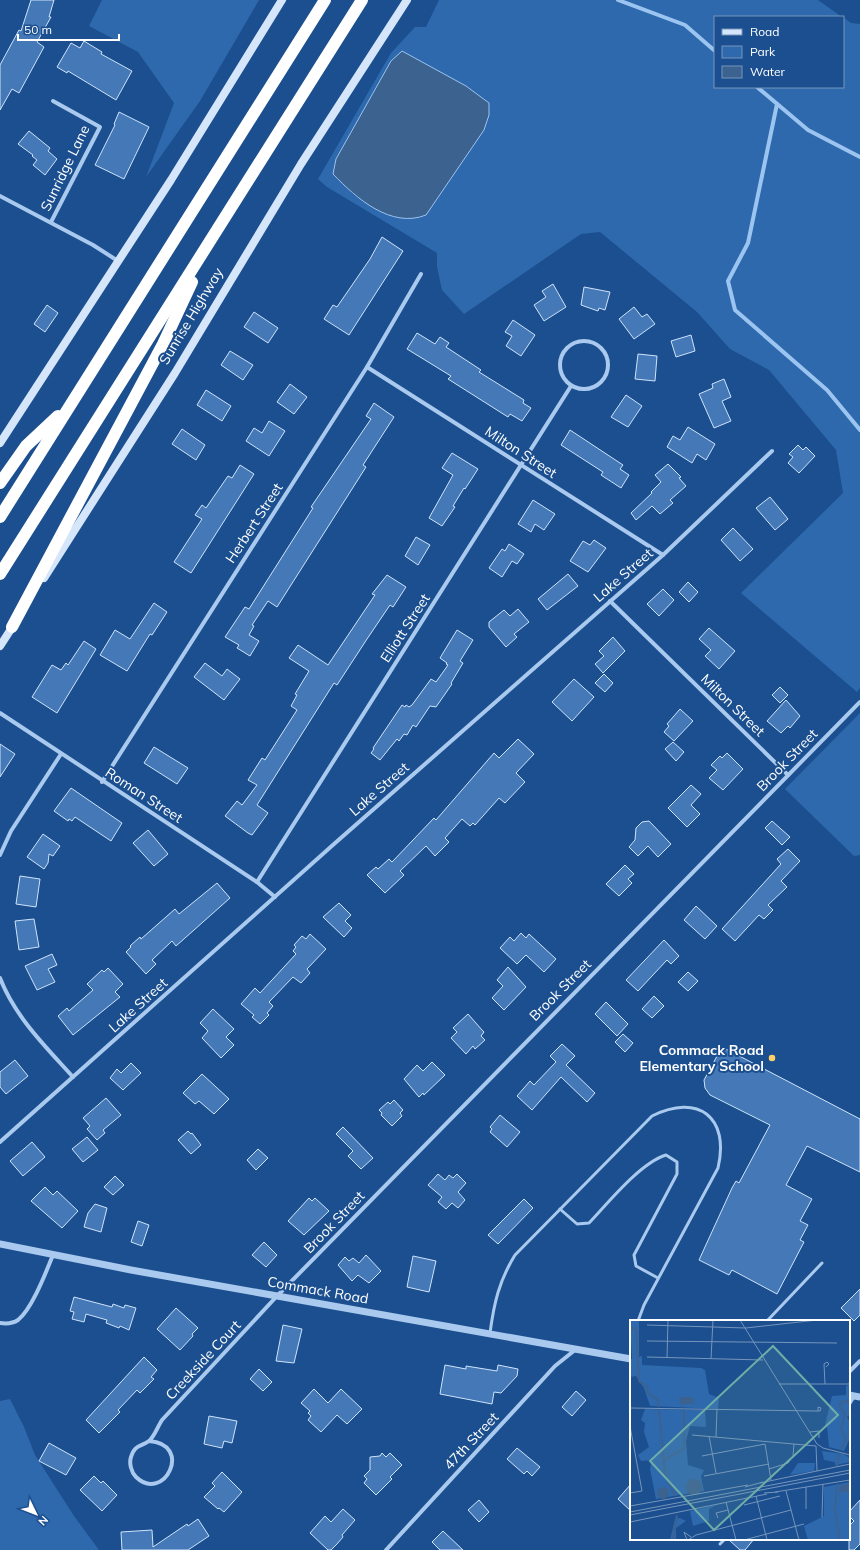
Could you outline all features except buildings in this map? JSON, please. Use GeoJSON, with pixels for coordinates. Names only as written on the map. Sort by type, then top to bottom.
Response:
{"type":"FeatureCollection","features":[{"type":"Feature","properties":{"kind":"highway"},"geometry":{"type":"LineString","coordinates":[[0,517],[325,0]]}},
{"type":"Feature","properties":{"kind":"highway","name":"Sunrise Highway"},"geometry":{"type":"LineString","coordinates":[[0,574],[362,0]]}},
{"type":"Feature","properties":{"kind":"highway"},"geometry":{"type":"LineString","coordinates":[[12,627],[163,344],[211,240]]}},
{"type":"Feature","properties":{"kind":"highway"},"geometry":{"type":"LineString","coordinates":[[0,483],[26,446],[71,404]]}},
{"type":"Feature","properties":{"kind":"main road"},"geometry":{"type":"LineString","coordinates":[[0,443],[171,180],[282,0]]}},
{"type":"Feature","properties":{"kind":"main road","name":"Sunrise Highway"},"geometry":{"type":"LineString","coordinates":[[0,646],[144,422],[301,164],[407,0]]}},
{"type":"Feature","properties":{"kind":"street","name":"Sunridge Lane"},"geometry":{"type":"LineString","coordinates":[[51,222],[100,127],[53,100]]}},
{"type":"Feature","properties":{"kind":"street"},"geometry":{"type":"LineString","coordinates":[[0,196],[51,222],[119,261]]}},
{"type":"Feature","properties":{"kind":"street","name":"Herbert Street"},"geometry":{"type":"LineString","coordinates":[[102,782],[367,366],[421,274]]}},
{"type":"Feature","properties":{"kind":"street"},"geometry":{"type":"LineString","coordinates":[[583,340],[598,344],[607,356],[608,371],[604,378],[600,384],[586,390],[571,386],[561,374],[560,358],[568,346],[583,340]]}},
{"type":"Feature","properties":{"kind":"street","name":"Milton Street"},"geometry":{"type":"LineString","coordinates":[[367,366],[521,466],[663,555]]}},
{"type":"Feature","properties":{"kind":"street","name":"Elliott Street"},"geometry":{"type":"LineString","coordinates":[[257,882],[571,386]]}},
{"type":"Feature","properties":{"kind":"street","name":"Lake Street"},"geometry":{"type":"LineString","coordinates":[[0,1142],[275,896],[663,555],[772,451]]}},
{"type":"Feature","properties":{"kind":"street","name":"Milton Street"},"geometry":{"type":"LineString","coordinates":[[610,602],[788,775]]}},
{"type":"Feature","properties":{"kind":"street","name":"Brook Street"},"geometry":{"type":"LineString","coordinates":[[277,1296],[860,702]]}},
{"type":"Feature","properties":{"kind":"street","name":"Roman Street"},"geometry":{"type":"LineString","coordinates":[[0,713],[102,782],[257,882],[275,896]]}},
{"type":"Feature","properties":{"kind":"street"},"geometry":{"type":"LineString","coordinates":[[0,855],[11,832],[61,754]]}},
{"type":"Feature","properties":{"kind":"street"},"geometry":{"type":"LineString","coordinates":[[0,978],[7,994],[23,1019],[73,1077]]}},
{"type":"Feature","properties":{"kind":"street","name":"Commack Road"},"geometry":{"type":"LineString","coordinates":[[0,1244],[277,1296],[630,1359]]}},
{"type":"Feature","properties":{"kind":"street"},"geometry":{"type":"LineString","coordinates":[[0,1323],[8,1324],[18,1320],[34,1297],[53,1255]]}},
{"type":"Feature","properties":{"kind":"street","name":"Creekside Court"},"geometry":{"type":"LineString","coordinates":[[149,1441],[158,1442],[165,1446],[171,1453],[173,1462],[171,1470],[166,1478],[150,1484],[138,1478],[131,1467],[131,1458],[134,1450],[141,1444],[149,1441],[162,1420],[277,1296]]}},
{"type":"Feature","properties":{"kind":"street","name":"47th Street"},"geometry":{"type":"LineString","coordinates":[[386,1550],[555,1366],[574,1350]]}},
{"type":"Feature","properties":{"kind":"street"},"geometry":{"type":"LineString","coordinates":[[850,1371],[860,1361]]}},
{"type":"Feature","properties":{"kind":"lane"},"geometry":{"type":"LineString","coordinates":[[489,1334],[497,1292],[504,1273],[515,1255],[652,1116],[667,1108],[683,1106],[697,1108],[709,1116],[717,1127],[721,1141],[721,1155],[718,1168],[658,1278],[644,1305],[638,1320]]}},
{"type":"Feature","properties":{"kind":"lane"},"geometry":{"type":"LineString","coordinates":[[560,1209],[577,1224],[589,1223],[621,1189],[655,1159],[666,1155],[677,1162],[677,1174],[634,1255],[636,1266],[658,1278]]}},
{"type":"Feature","properties":{"kind":"lane"},"geometry":{"type":"LineString","coordinates":[[768,1320],[822,1264]]}},
{"type":"Feature","properties":{"kind":"lane"},"geometry":{"type":"LineString","coordinates":[[720,1544],[725,1540]]}},
{"type":"Feature","properties":{"kind":"green space"},"geometry":{"type":"Polygon","coordinates":[[[102,0],[259,0],[200,101],[146,177],[174,103],[138,52],[89,26],[102,0]]]}},
{"type":"Feature","properties":{"kind":"green space"},"geometry":{"type":"Polygon","coordinates":[[[439,0],[818,0],[841,16],[714,16],[714,88],[844,88],[844,18],[851,23],[860,24],[860,688],[857,692],[741,593],[843,493],[836,450],[769,370],[730,349],[697,312],[600,232],[581,234],[464,314],[442,290],[437,267],[437,253],[327,187],[318,179],[391,53],[415,27],[426,27],[439,0]],[[391,61],[336,159],[333,174],[353,194],[378,210],[428,210],[484,130],[391,61]]]}},
{"type":"Feature","properties":{"kind":"green space"},"geometry":{"type":"Polygon","coordinates":[[[860,713],[860,855],[854,856],[785,789],[860,713]]]}},
{"type":"Feature","properties":{"kind":"green space"},"geometry":{"type":"Polygon","coordinates":[[[10,1399],[24,1427],[35,1455],[74,1516],[99,1550],[0,1550],[0,1401],[10,1399]]]}},
{"type":"Feature","properties":{"kind":"water"},"geometry":{"type":"Polygon","coordinates":[[[402,51],[466,86],[489,103],[489,115],[484,130],[426,215],[413,218],[400,218],[387,215],[375,209],[352,192],[333,174],[336,159],[391,61],[402,51]]]}},
{"type":"Feature","properties":{"kind":"waterway"},"geometry":{"type":"LineString","coordinates":[[618,0],[685,25],[714,50]]}},
{"type":"Feature","properties":{"kind":"waterway"},"geometry":{"type":"LineString","coordinates":[[758,88],[808,130],[860,157]]}},
{"type":"Feature","properties":{"kind":"waterway"},"geometry":{"type":"LineString","coordinates":[[777,104],[748,243],[728,281],[735,310],[827,390],[860,430]]}},
{"type":"Feature","properties":{"kind":"place","name":"Commack Road Elementary School"},"geometry":{"type":"Point","coordinates":[772,1058]}}]}
